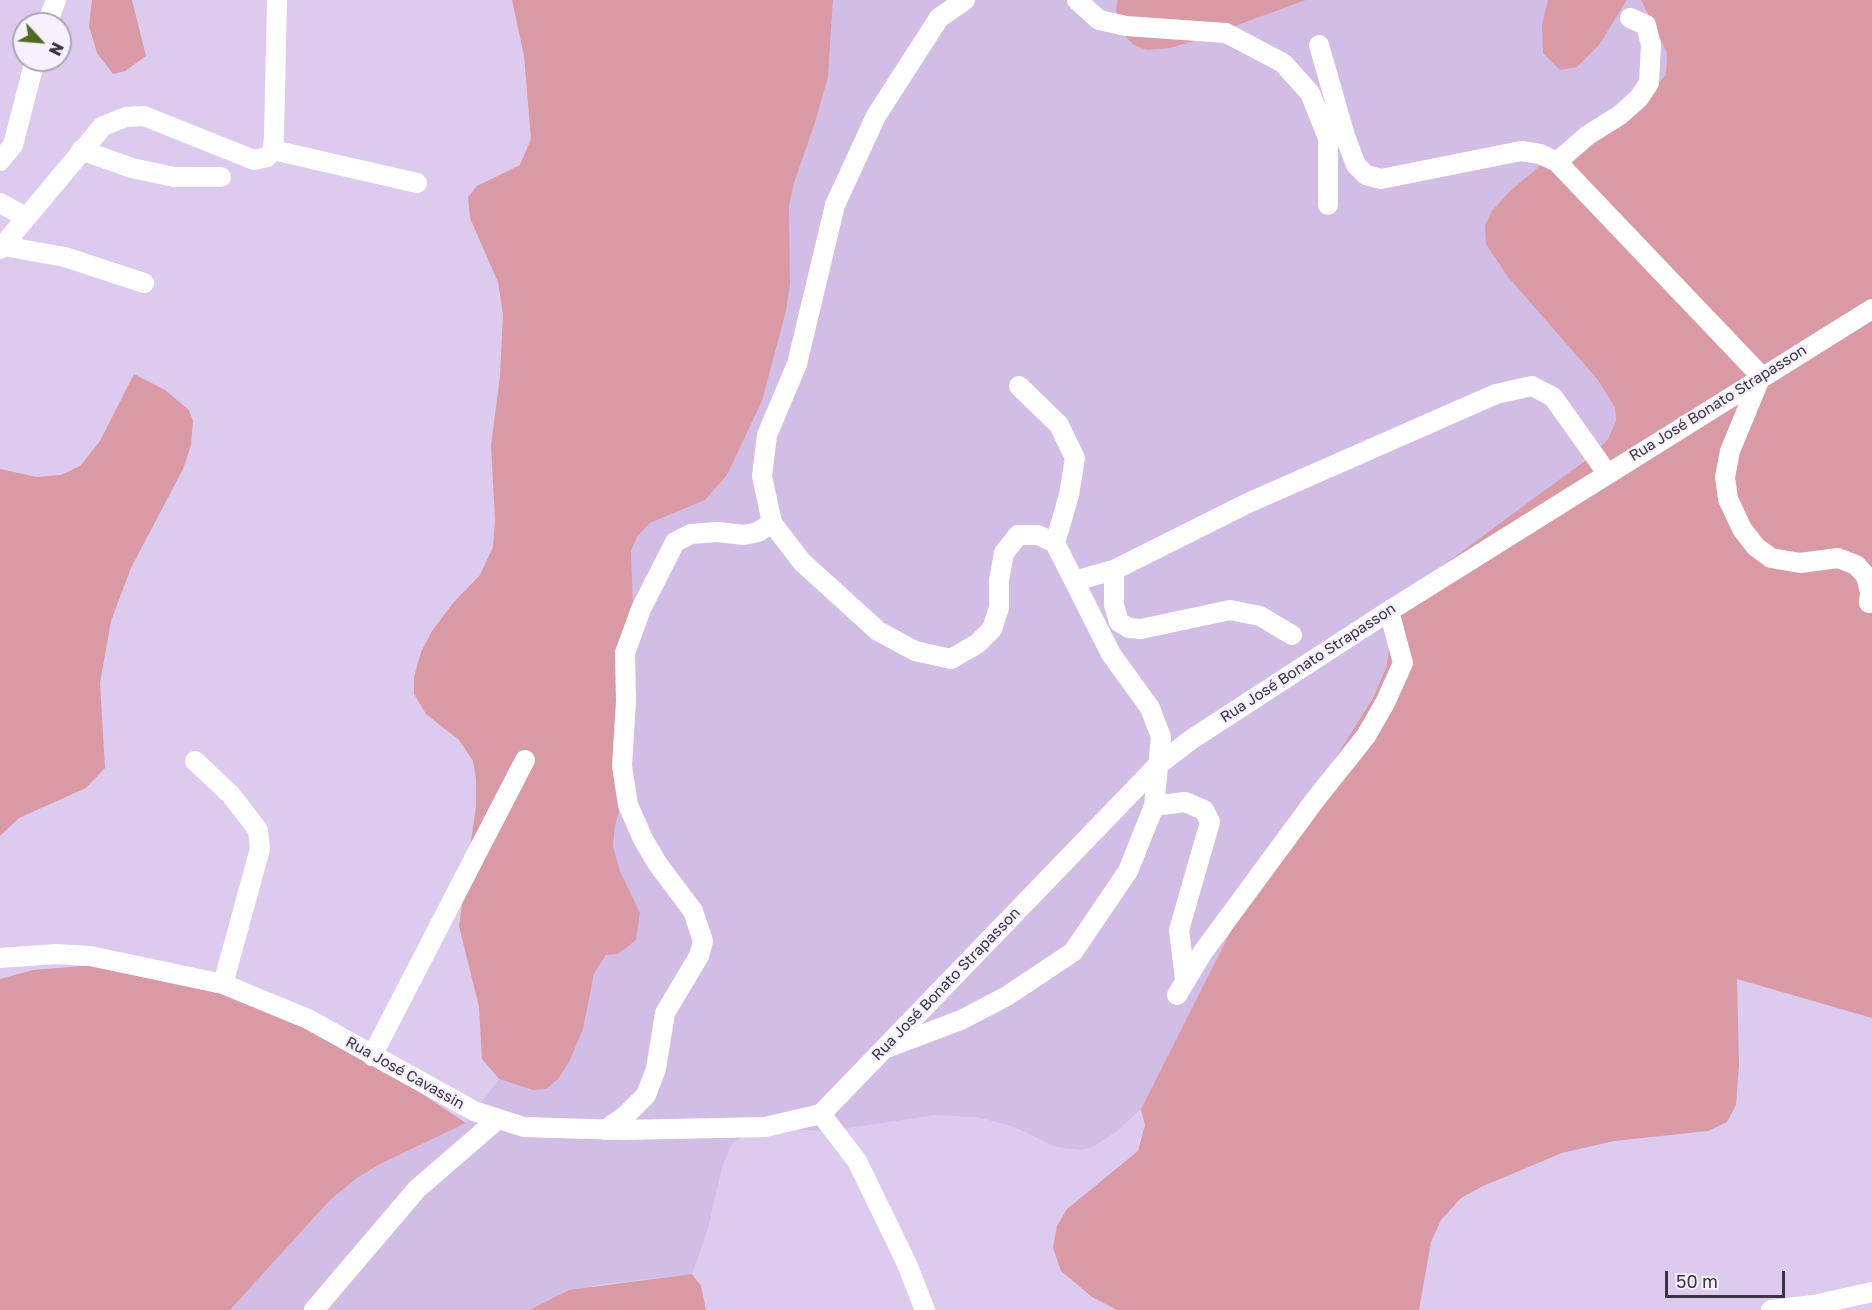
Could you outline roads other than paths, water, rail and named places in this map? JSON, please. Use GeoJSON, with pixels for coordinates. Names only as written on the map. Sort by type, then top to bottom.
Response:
{"type":"FeatureCollection","features":[{"type":"Feature","properties":{"kind":"street"},"geometry":{"type":"LineString","coordinates":[[1,247],[103,126],[126,117],[144,116],[254,160],[267,157],[273,150],[277,0]]}},
{"type":"Feature","properties":{"kind":"street"},"geometry":{"type":"LineString","coordinates":[[884,1049],[961,1020],[1007,996],[1074,952],[1128,871],[1154,806],[1161,737],[1150,708],[1111,654],[1055,543],[1038,535],[1018,535],[1004,553],[999,580],[999,608],[992,628],[976,644],[951,659],[915,651],[878,632],[802,562],[772,523],[762,476],[767,435],[796,364],[835,205],[876,116],[939,18],[964,0]]}},
{"type":"Feature","properties":{"kind":"street"},"geometry":{"type":"LineString","coordinates":[[1077,0],[1099,20],[1126,26],[1226,33],[1284,63],[1310,93],[1328,138],[1328,205]]}},
{"type":"Feature","properties":{"kind":"street"},"geometry":{"type":"LineString","coordinates":[[1557,162],[1588,135],[1620,115],[1639,98],[1649,82],[1651,45],[1646,26],[1640,20],[1630,18]]}},
{"type":"Feature","properties":{"kind":"street"},"geometry":{"type":"LineString","coordinates":[[1319,45],[1344,136],[1356,165],[1366,175],[1381,179],[1521,151],[1540,154],[1557,162],[1761,376],[1730,451],[1725,477],[1728,499],[1737,519],[1756,547],[1771,558],[1800,562],[1838,558],[1856,565],[1866,576],[1870,592],[1869,603]]}},
{"type":"Feature","properties":{"kind":"street"},"geometry":{"type":"LineString","coordinates":[[0,161],[13,145],[32,72]]}},
{"type":"Feature","properties":{"kind":"street"},"geometry":{"type":"LineString","coordinates":[[81,150],[132,168],[174,177],[221,177]]}},
{"type":"Feature","properties":{"kind":"street"},"geometry":{"type":"LineString","coordinates":[[273,150],[417,183]]}},
{"type":"Feature","properties":{"kind":"street"},"geometry":{"type":"LineString","coordinates":[[0,203],[26,217]]}},
{"type":"Feature","properties":{"kind":"street"},"geometry":{"type":"LineString","coordinates":[[1,247],[65,257],[144,283]]}},
{"type":"Feature","properties":{"kind":"street","name":"Rua José Bonato Strapasson"},"geometry":{"type":"LineString","coordinates":[[821,1114],[1158,765],[1192,739],[1389,611],[1761,376],[1872,309]]}},
{"type":"Feature","properties":{"kind":"street"},"geometry":{"type":"LineString","coordinates":[[1019,386],[1059,425],[1076,458],[1055,543]]}},
{"type":"Feature","properties":{"kind":"street"},"geometry":{"type":"LineString","coordinates":[[1074,581],[1114,570],[1248,503],[1496,394],[1532,386],[1553,397],[1607,473]]}},
{"type":"Feature","properties":{"kind":"street"},"geometry":{"type":"LineString","coordinates":[[605,1130],[625,1116],[646,1095],[656,1069],[658,1041],[665,1013],[699,956],[703,941],[693,910],[657,863],[628,805],[622,766],[626,701],[625,653],[641,609],[675,542],[691,534],[751,533],[772,523]]}},
{"type":"Feature","properties":{"kind":"street"},"geometry":{"type":"LineString","coordinates":[[1114,570],[1114,605],[1119,622],[1129,628],[1141,629],[1230,610],[1260,616],[1292,634]]}},
{"type":"Feature","properties":{"kind":"street"},"geometry":{"type":"LineString","coordinates":[[1154,806],[1185,802],[1204,810],[1210,822],[1179,930],[1181,987],[1252,884],[1366,736],[1385,703],[1402,663],[1389,611]]}},
{"type":"Feature","properties":{"kind":"street"},"geometry":{"type":"LineString","coordinates":[[372,1056],[525,759]]}},
{"type":"Feature","properties":{"kind":"street"},"geometry":{"type":"LineString","coordinates":[[195,761],[231,795],[258,830],[260,849],[223,984]]}},
{"type":"Feature","properties":{"kind":"street","name":"Rua José Cavassin"},"geometry":{"type":"LineString","coordinates":[[0,958],[56,954],[90,956],[223,984],[308,1019],[474,1111],[524,1127],[605,1130],[765,1126],[821,1114]]}},
{"type":"Feature","properties":{"kind":"street"},"geometry":{"type":"LineString","coordinates":[[821,1114],[857,1161],[907,1263],[924,1310]]}},
{"type":"Feature","properties":{"kind":"street"},"geometry":{"type":"LineString","coordinates":[[314,1310],[417,1189],[498,1119]]}},
{"type":"Feature","properties":{"kind":"street"},"geometry":{"type":"LineString","coordinates":[[1771,1310],[1814,1305],[1872,1292]]}}]}
